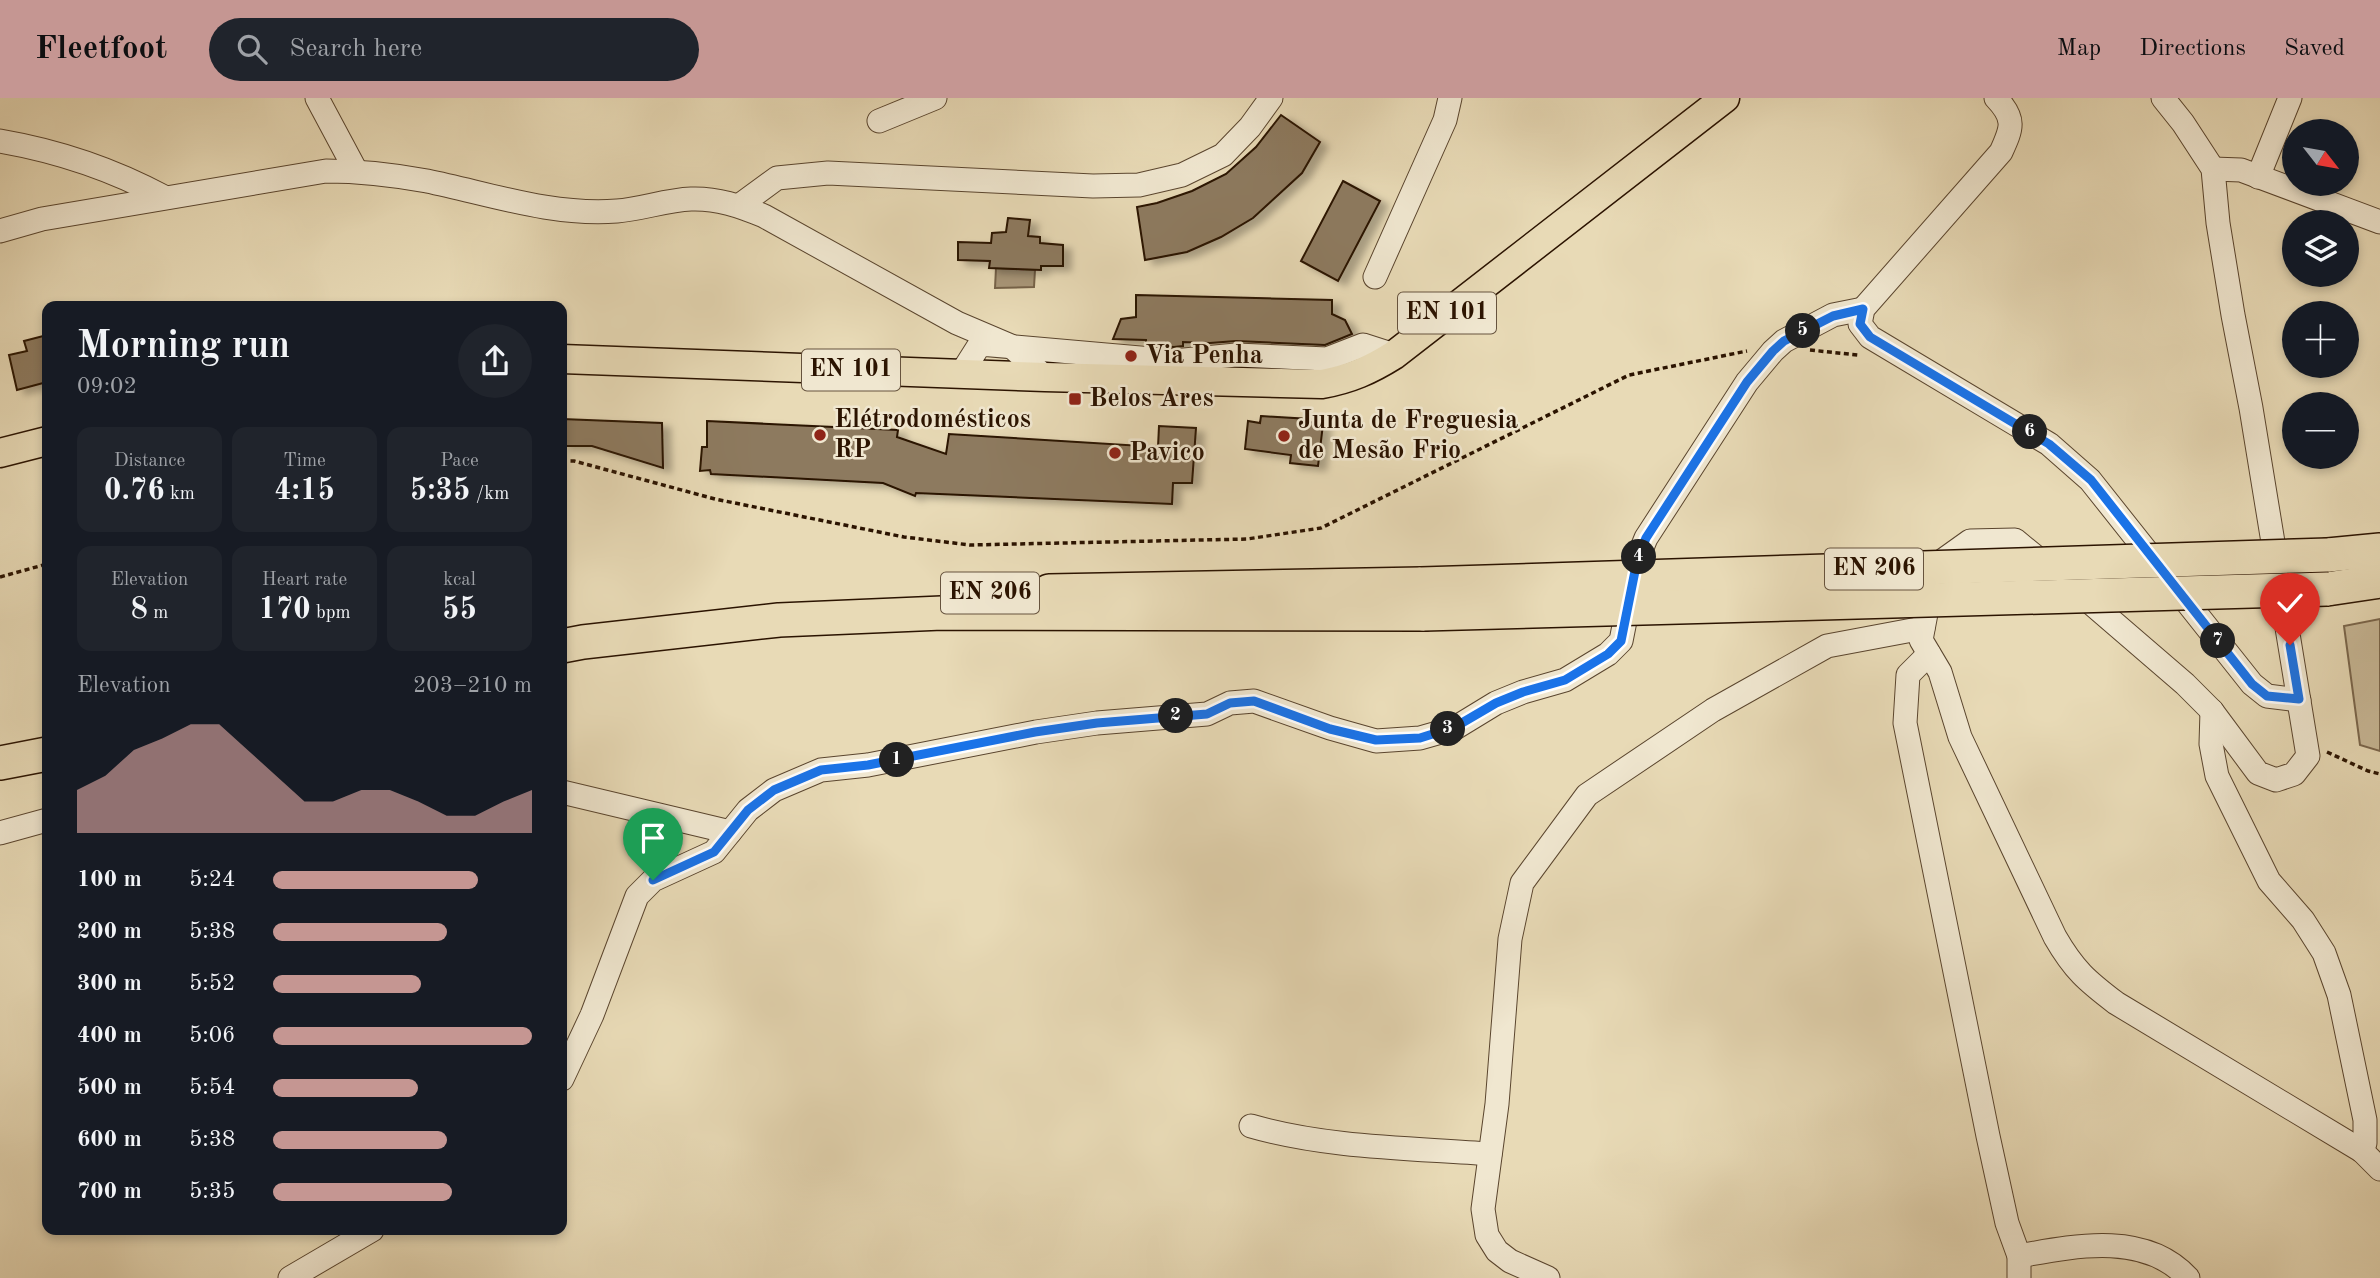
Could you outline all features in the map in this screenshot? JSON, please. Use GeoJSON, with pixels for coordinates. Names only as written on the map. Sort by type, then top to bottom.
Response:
{"type":"FeatureCollection","features":[{"type":"Feature","properties":{"kind":"highway","name":"EN 206"},"geometry":{"type":"LineString","coordinates":[[567,633],[857,596],[1281,585],[1422,599],[2328,555],[2380,550]]}},
{"type":"Feature","properties":{"kind":"highway","name":"EN 206"},"geometry":{"type":"LineString","coordinates":[[567,645],[779,620],[942,613],[1422,599],[2327,589],[2380,581]]}},
{"type":"Feature","properties":{"kind":"highway"},"geometry":{"type":"LineString","coordinates":[[0,743],[42,739]]}},
{"type":"Feature","properties":{"kind":"highway"},"geometry":{"type":"LineString","coordinates":[[0,762],[42,755]]}},
{"type":"Feature","properties":{"kind":"main road","name":"EN 101"},"geometry":{"type":"LineString","coordinates":[[567,359],[1045,377],[1140,369],[1322,384],[1348,380],[1394,355],[1710,103]]}},
{"type":"Feature","properties":{"kind":"main road"},"geometry":{"type":"LineString","coordinates":[[0,453],[42,442]]}},
{"type":"Feature","properties":{"kind":"street"},"geometry":{"type":"LineString","coordinates":[[317,98],[356,171]]}},
{"type":"Feature","properties":{"kind":"street"},"geometry":{"type":"LineString","coordinates":[[879,121],[935,98]]}},
{"type":"Feature","properties":{"kind":"street"},"geometry":{"type":"LineString","coordinates":[[740,205],[777,178],[828,173],[1093,187],[1139,185],[1182,175],[1223,155],[1250,127],[1271,98]]}},
{"type":"Feature","properties":{"kind":"street"},"geometry":{"type":"LineString","coordinates":[[1375,277],[1445,120],[1450,98]]}},
{"type":"Feature","properties":{"kind":"street"},"geometry":{"type":"LineString","coordinates":[[1996,98],[2007,110],[2011,129],[2001,152],[1863,309],[1860,324],[1870,337],[2049,444],[2091,480],[2252,684],[2267,696],[2299,699]]}},
{"type":"Feature","properties":{"kind":"street"},"geometry":{"type":"LineString","coordinates":[[2163,98],[2213,169],[2233,315],[2251,408],[2308,756],[2294,774],[2276,780],[2258,773],[2212,711],[2185,684],[2015,540],[1970,541],[1935,566],[1921,640],[1940,672],[1960,737],[2069,961],[2088,982],[2116,1003],[2362,1151],[2380,1169]]}},
{"type":"Feature","properties":{"kind":"street"},"geometry":{"type":"LineString","coordinates":[[2258,177],[2290,98]]}},
{"type":"Feature","properties":{"kind":"street"},"geometry":{"type":"LineString","coordinates":[[0,141],[69,156],[129,178],[164,197]]}},
{"type":"Feature","properties":{"kind":"street"},"geometry":{"type":"LineString","coordinates":[[2213,169],[2241,170],[2380,222]]}},
{"type":"Feature","properties":{"kind":"street"},"geometry":{"type":"LineString","coordinates":[[0,231],[42,219],[326,171],[356,171],[426,181],[568,211],[618,211],[691,199],[718,200],[740,205],[764,216],[957,323],[1010,346],[1045,377]]}},
{"type":"Feature","properties":{"kind":"street"},"geometry":{"type":"LineString","coordinates":[[567,1068],[592,1015],[637,896],[653,880],[714,852],[748,810],[774,790],[821,770],[868,765],[1085,724],[1207,714],[1230,703],[1254,701],[1330,729],[1376,740],[1420,738],[1455,727],[1496,703],[1523,692],[1565,680],[1608,654],[1621,641],[1637,561],[1646,538],[1747,382],[1784,341],[1833,316],[1863,309]]}},
{"type":"Feature","properties":{"kind":"street"},"geometry":{"type":"LineString","coordinates":[[957,323],[981,344],[991,375]]}},
{"type":"Feature","properties":{"kind":"street"},"geometry":{"type":"LineString","coordinates":[[981,344],[1010,346],[1140,369]]}},
{"type":"Feature","properties":{"kind":"street"},"geometry":{"type":"LineString","coordinates":[[961,374],[981,344]]}},
{"type":"Feature","properties":{"kind":"street"},"geometry":{"type":"LineString","coordinates":[[1548,1278],[1510,1261],[1497,1251],[1487,1235],[1483,1209],[1497,1104],[1510,939],[1522,883],[1587,795],[1713,710],[1827,646],[1923,628]]}},
{"type":"Feature","properties":{"kind":"street"},"geometry":{"type":"LineString","coordinates":[[1929,654],[1908,675],[1905,723],[1988,1136],[2019,1267],[2073,1246],[2112,1245],[2142,1249],[2180,1269],[2188,1278]]}},
{"type":"Feature","properties":{"kind":"street"},"geometry":{"type":"LineString","coordinates":[[2212,711],[2211,744],[2217,776],[2269,881],[2303,920],[2324,953],[2339,995],[2365,1120],[2365,1143],[2362,1151]]}},
{"type":"Feature","properties":{"kind":"street"},"geometry":{"type":"LineString","coordinates":[[567,793],[730,832]]}},
{"type":"Feature","properties":{"kind":"street"},"geometry":{"type":"LineString","coordinates":[[0,833],[42,821]]}},
{"type":"Feature","properties":{"kind":"street"},"geometry":{"type":"LineString","coordinates":[[1251,1126],[1280,1135],[1366,1145],[1490,1154]]}},
{"type":"Feature","properties":{"kind":"street"},"geometry":{"type":"LineString","coordinates":[[290,1278],[363,1235]]}},
{"type":"Feature","properties":{"kind":"path"},"geometry":{"type":"LineString","coordinates":[[567,461],[715,499],[904,537],[970,545],[1247,539],[1321,528],[1629,375],[1745,351],[1807,350],[1858,355]]}},
{"type":"Feature","properties":{"kind":"path"},"geometry":{"type":"LineString","coordinates":[[0,577],[42,565]]}},
{"type":"Feature","properties":{"kind":"path"},"geometry":{"type":"LineString","coordinates":[[2307,744],[2380,774]]}},
{"type":"Feature","properties":{"kind":"shaded area"},"geometry":{"type":"Polygon","coordinates":[[[996,268],[1035,270],[1034,287],[995,288],[996,268]]]}},
{"type":"Feature","properties":{"kind":"shaded area"},"geometry":{"type":"Polygon","coordinates":[[[2380,619],[2380,751],[2360,745],[2344,626],[2380,619]]]}},
{"type":"Feature","properties":{"kind":"building"},"geometry":{"type":"Polygon","coordinates":[[[1281,115],[1320,142],[1302,173],[1253,218],[1221,237],[1187,252],[1145,260],[1137,207],[1192,191],[1226,174],[1256,147],[1281,115]]]}},
{"type":"Feature","properties":{"kind":"building"},"geometry":{"type":"Polygon","coordinates":[[[1343,181],[1380,201],[1338,281],[1301,261],[1343,181]]]}},
{"type":"Feature","properties":{"kind":"building"},"geometry":{"type":"Polygon","coordinates":[[[1008,218],[1030,220],[1028,236],[1040,237],[1040,243],[1063,245],[1063,266],[1041,266],[1041,270],[989,268],[990,261],[958,260],[958,242],[991,243],[992,233],[1006,232],[1008,218]]]}},
{"type":"Feature","properties":{"kind":"building"},"geometry":{"type":"Polygon","coordinates":[[[1136,295],[1332,300],[1332,314],[1345,320],[1352,334],[1325,345],[1236,341],[1183,342],[1183,346],[1174,347],[1146,345],[1146,340],[1113,339],[1121,319],[1136,317],[1136,295]]]}},
{"type":"Feature","properties":{"kind":"building"},"geometry":{"type":"Polygon","coordinates":[[[42,336],[42,383],[17,390],[9,355],[27,351],[24,341],[42,336]]]}},
{"type":"Feature","properties":{"kind":"building","name":"Junta de Freguesia de Mesão Frio"},"geometry":{"type":"Polygon","coordinates":[[[1261,416],[1310,419],[1310,422],[1323,424],[1318,466],[1290,463],[1291,455],[1245,449],[1248,421],[1260,423],[1261,416]]]}},
{"type":"Feature","properties":{"kind":"building"},"geometry":{"type":"Polygon","coordinates":[[[567,419],[662,423],[663,468],[592,446],[567,446],[567,419]]]}},
{"type":"Feature","properties":{"kind":"building"},"geometry":{"type":"Polygon","coordinates":[[[707,421],[898,430],[897,437],[946,454],[949,434],[1158,447],[1159,426],[1196,428],[1192,483],[1173,483],[1172,504],[916,493],[915,496],[883,483],[711,474],[710,470],[700,471],[702,447],[707,447],[707,421]]]}},
{"type":"Feature","properties":{"kind":"place","name":"Via Penha"},"geometry":{"type":"Point","coordinates":[1131,356]}},
{"type":"Feature","properties":{"kind":"place","name":"Belos Ares"},"geometry":{"type":"Point","coordinates":[1075,399]}},
{"type":"Feature","properties":{"kind":"place","name":"Elétrodomésticos RP"},"geometry":{"type":"Point","coordinates":[820,435]}},
{"type":"Feature","properties":{"kind":"place","name":"Junta de Freguesia de Mesão Frio"},"geometry":{"type":"Point","coordinates":[1284,436]}},
{"type":"Feature","properties":{"kind":"place","name":"Pavico"},"geometry":{"type":"Point","coordinates":[1115,453]}},
{"type":"Feature","properties":{"kind":"route"},"geometry":{"type":"LineString","coordinates":[[653,880],[714,852],[748,810],[774,790],[821,770],[868,765],[1035,732],[1097,723],[1207,714],[1230,703],[1254,701],[1330,729],[1376,740],[1420,738],[1455,727],[1496,703],[1523,692],[1565,680],[1608,654],[1621,641],[1637,561],[1646,538],[1747,382],[1784,341],[1833,316],[1863,309],[1860,324],[1870,337],[2049,444],[2091,480],[2252,684],[2267,696],[2299,699],[2290,645]]}}]}
